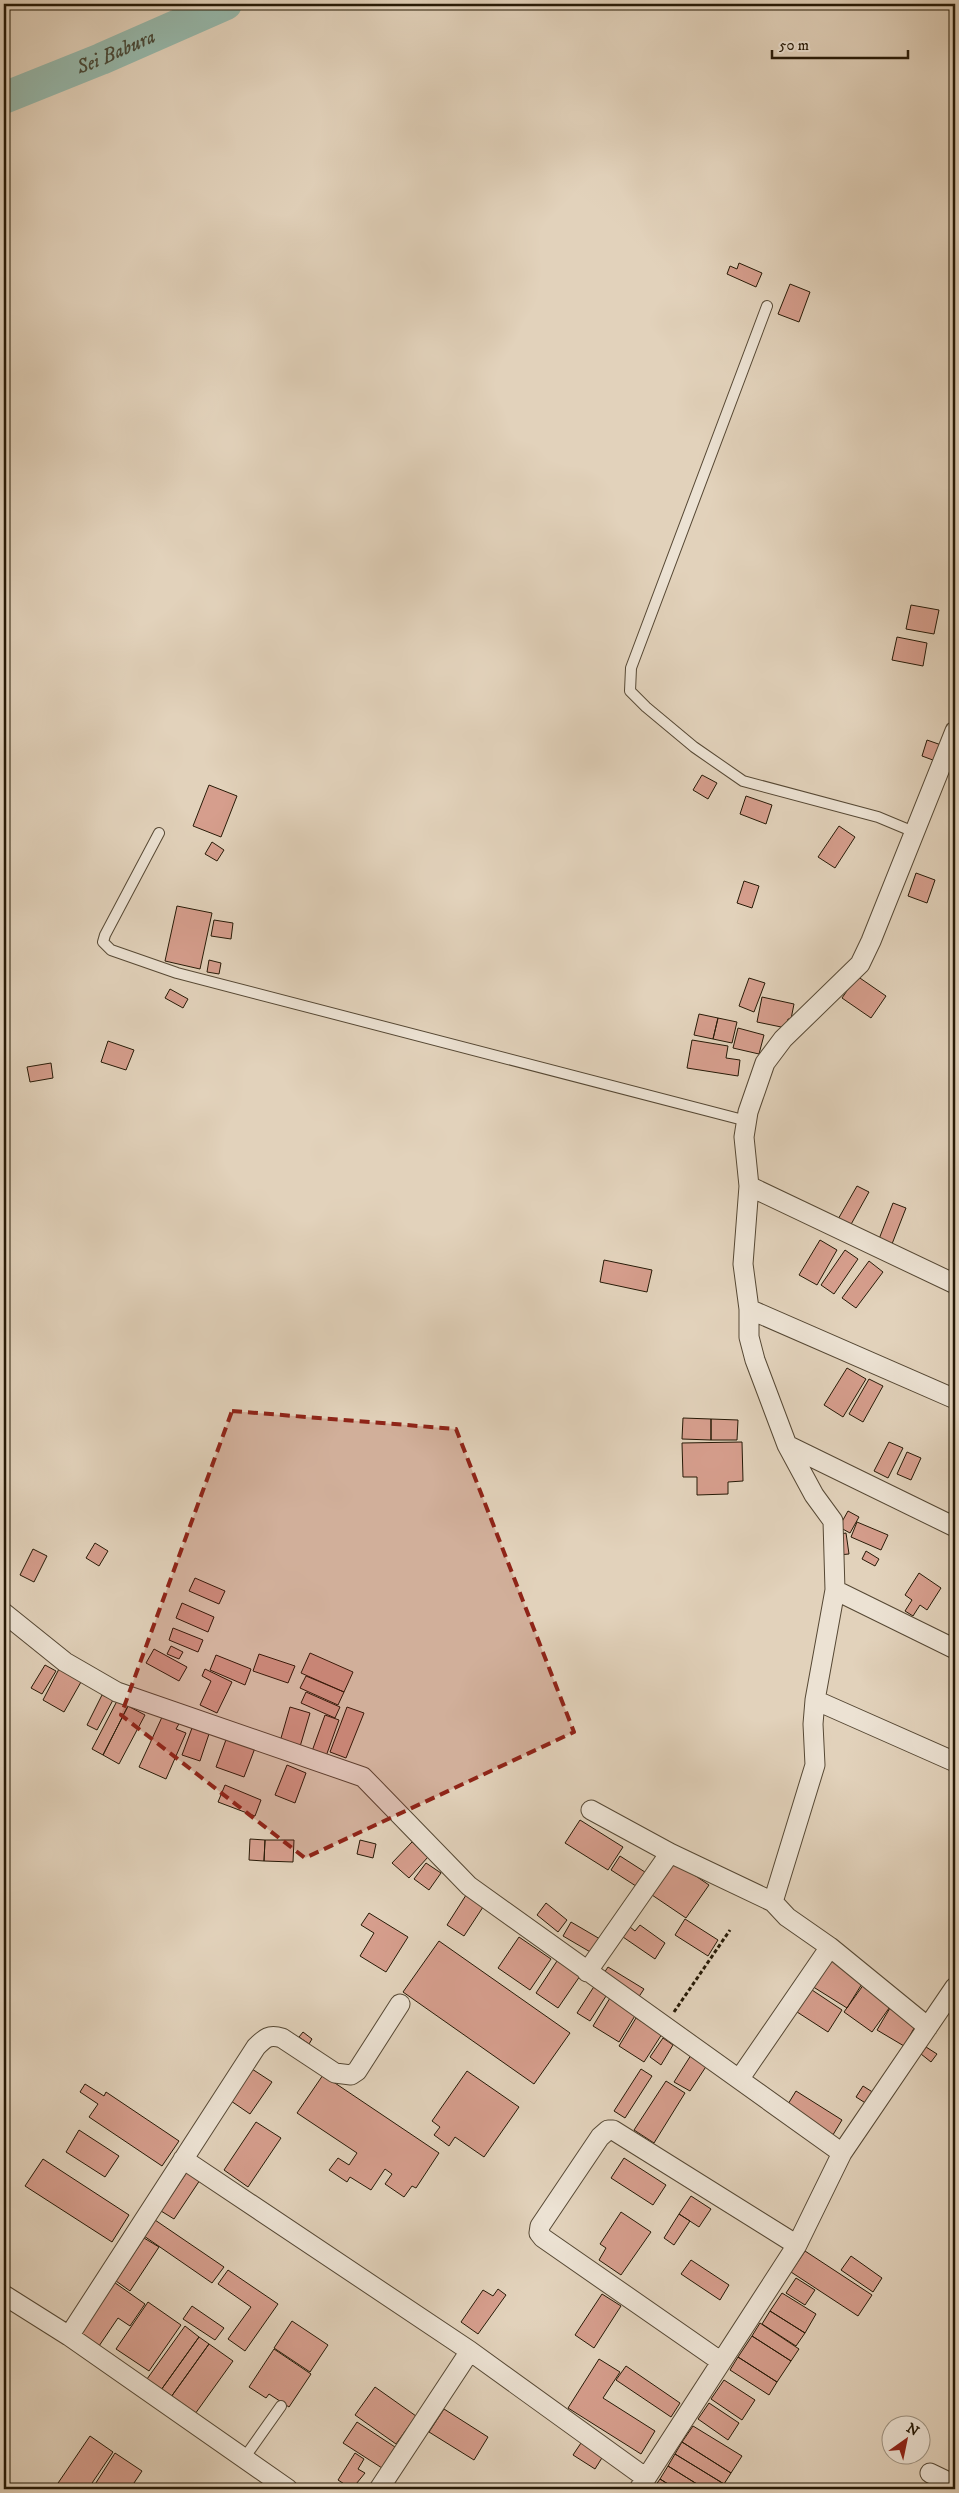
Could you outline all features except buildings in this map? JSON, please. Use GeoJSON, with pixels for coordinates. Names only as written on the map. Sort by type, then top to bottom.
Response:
{"type":"FeatureCollection","features":[{"type":"Feature","properties":{"kind":"street"},"geometry":{"type":"LineString","coordinates":[[773,1902],[815,1764],[813,1724],[815,1700],[835,1590],[833,1521],[814,1495],[787,1445],[749,1337],[749,1309],[743,1264],[750,1186],[744,1137],[757,1082],[765,1064],[783,1039],[860,964],[871,941],[955,731]]}},
{"type":"Feature","properties":{"kind":"street"},"geometry":{"type":"LineString","coordinates":[[750,1186],[955,1284]]}},
{"type":"Feature","properties":{"kind":"street"},"geometry":{"type":"LineString","coordinates":[[749,1309],[955,1399]]}},
{"type":"Feature","properties":{"kind":"street"},"geometry":{"type":"LineString","coordinates":[[787,1445],[955,1527]]}},
{"type":"Feature","properties":{"kind":"street"},"geometry":{"type":"LineString","coordinates":[[835,1590],[955,1649]]}},
{"type":"Feature","properties":{"kind":"street"},"geometry":{"type":"LineString","coordinates":[[4,1613],[65,1662],[117,1692],[363,1777],[460,1878],[587,1972],[666,2025],[842,2153]]}},
{"type":"Feature","properties":{"kind":"street"},"geometry":{"type":"LineString","coordinates":[[815,1700],[955,1762]]}},
{"type":"Feature","properties":{"kind":"street"},"geometry":{"type":"LineString","coordinates":[[591,1810],[670,1853],[773,1902],[787,1917],[830,1947],[928,2027]]}},
{"type":"Feature","properties":{"kind":"street"},"geometry":{"type":"LineString","coordinates":[[587,1972],[670,1853]]}},
{"type":"Feature","properties":{"kind":"street"},"geometry":{"type":"LineString","coordinates":[[740,2078],[830,1947]]}},
{"type":"Feature","properties":{"kind":"street"},"geometry":{"type":"LineString","coordinates":[[184,2159],[470,2351],[642,2484],[797,2245],[842,2153],[955,1987]]}},
{"type":"Feature","properties":{"kind":"street"},"geometry":{"type":"LineString","coordinates":[[69,2336],[256,2047],[264,2038],[272,2035],[282,2038],[335,2073],[351,2075],[357,2071],[400,2004]]}},
{"type":"Feature","properties":{"kind":"street"},"geometry":{"type":"LineString","coordinates":[[720,2361],[540,2236],[538,2230],[540,2226],[600,2137],[608,2130],[613,2130],[797,2245]]}},
{"type":"Feature","properties":{"kind":"street"},"geometry":{"type":"LineString","coordinates":[[4,2294],[69,2336],[288,2489]]}},
{"type":"Feature","properties":{"kind":"street"},"geometry":{"type":"LineString","coordinates":[[379,2489],[470,2351]]}},
{"type":"Feature","properties":{"kind":"street"},"geometry":{"type":"LineString","coordinates":[[930,2472],[955,2485]]}},
{"type":"Feature","properties":{"kind":"lane"},"geometry":{"type":"LineString","coordinates":[[767,306],[631,668],[630,691],[646,707],[694,747],[744,781],[878,817],[914,832]]}},
{"type":"Feature","properties":{"kind":"lane"},"geometry":{"type":"LineString","coordinates":[[159,833],[103,942],[112,950],[177,973],[747,1121]]}},
{"type":"Feature","properties":{"kind":"lane"},"geometry":{"type":"LineString","coordinates":[[245,2458],[281,2406]]}},
{"type":"Feature","properties":{"kind":"path"},"geometry":{"type":"LineString","coordinates":[[666,2025],[730,1930]]}},
{"type":"Feature","properties":{"kind":"highlighted area"},"geometry":{"type":"Polygon","coordinates":[[[232,1411],[456,1429],[574,1732],[305,1858],[121,1715],[232,1411]]]}},
{"type":"Feature","properties":{"kind":"waterway","name":"Sei Babura"},"geometry":{"type":"LineString","coordinates":[[4,98],[101,59],[226,4]]}}]}
